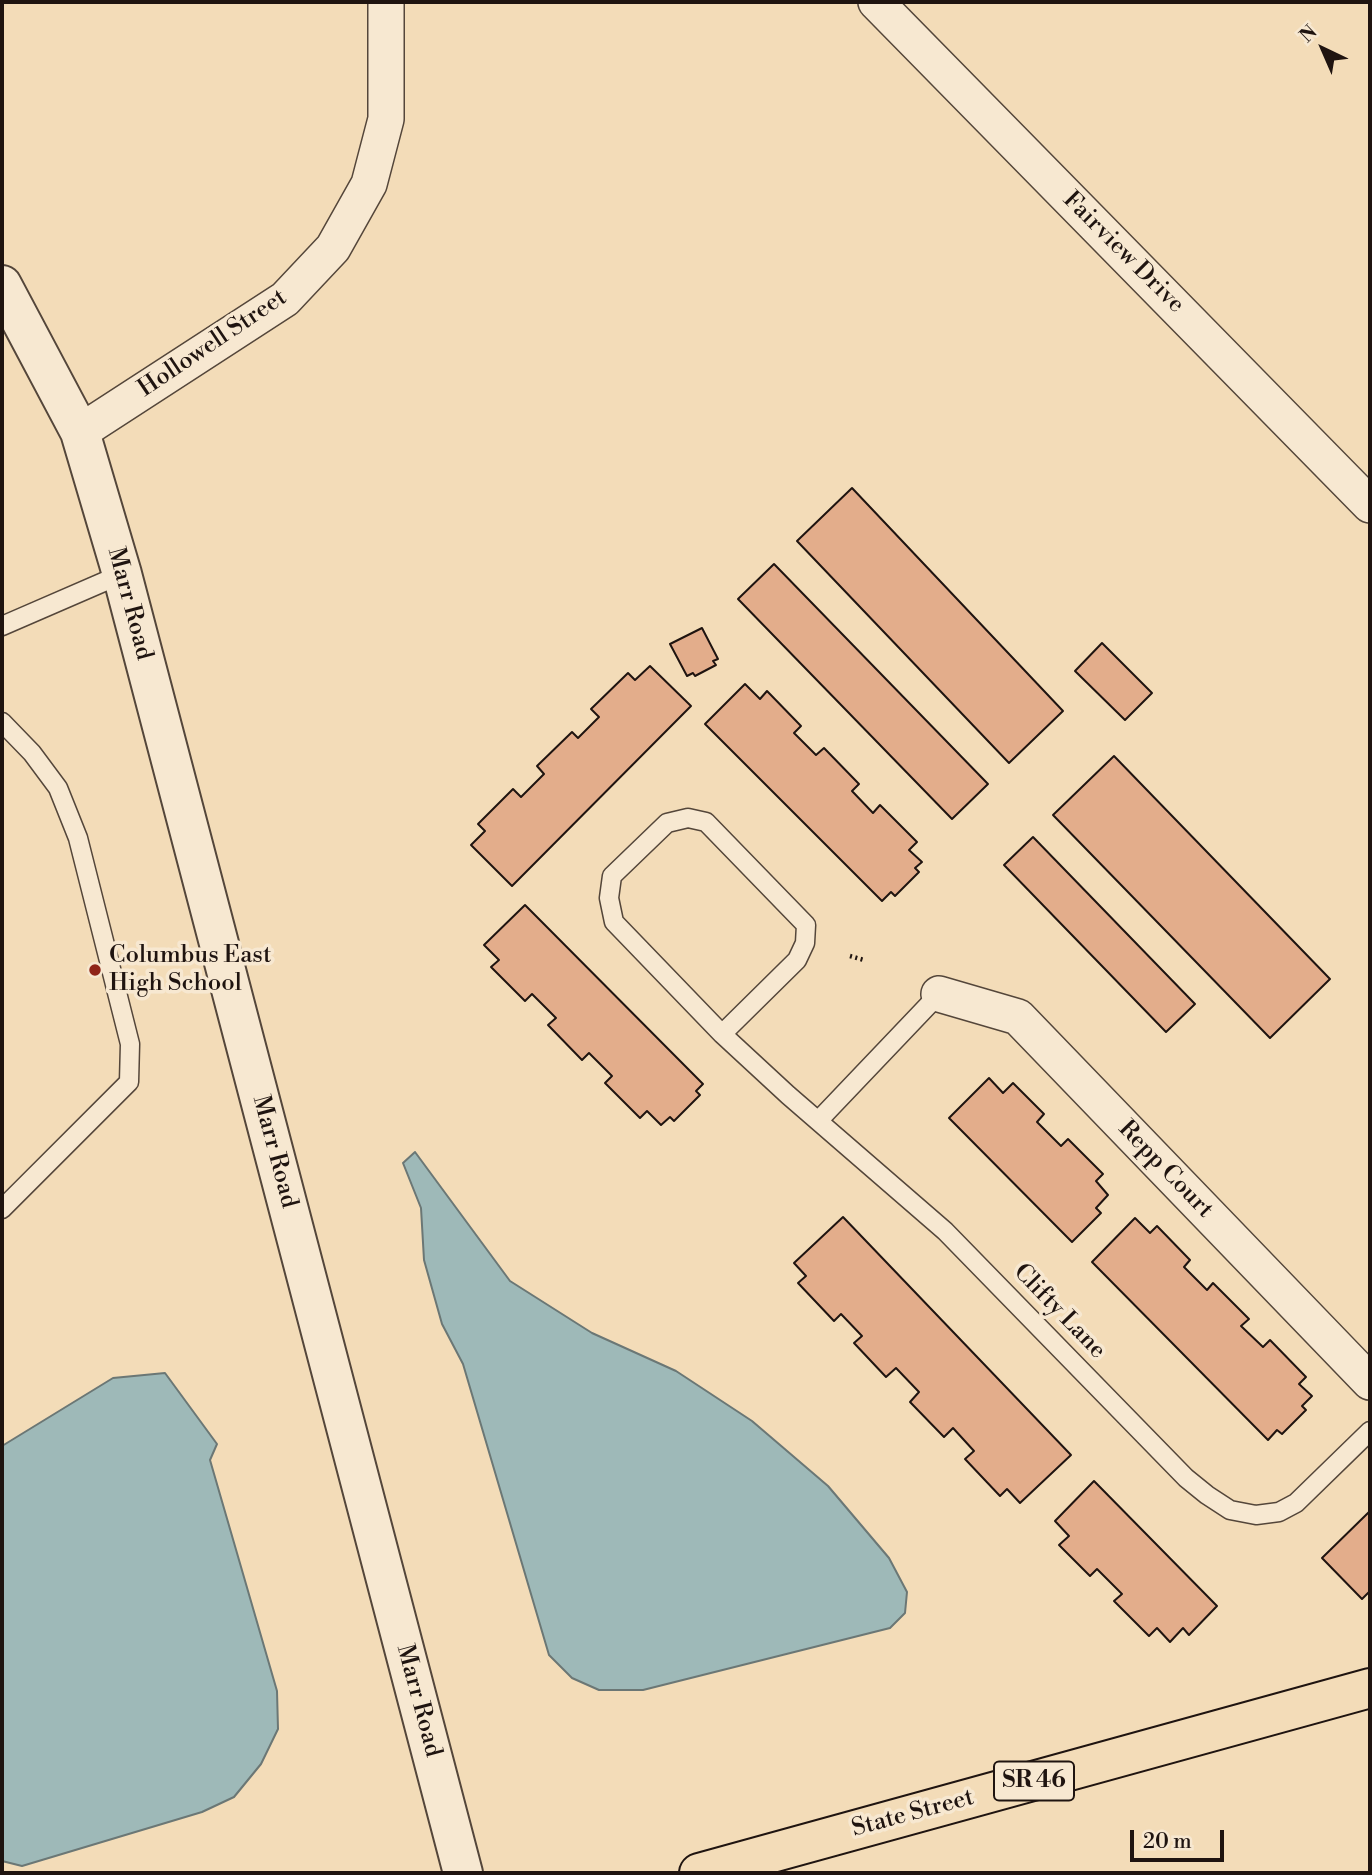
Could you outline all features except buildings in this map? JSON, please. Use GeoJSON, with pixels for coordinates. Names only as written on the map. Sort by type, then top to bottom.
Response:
{"type":"FeatureCollection","features":[{"type":"Feature","properties":{"kind":"highway","name":"State Street"},"geometry":{"type":"LineString","coordinates":[[699,1873],[1370,1688]]}},
{"type":"Feature","properties":{"kind":"street","name":"Hollowell Street"},"geometry":{"type":"LineString","coordinates":[[80,432],[285,299],[333,248],[369,184],[386,119],[386,2]]}},
{"type":"Feature","properties":{"kind":"street","name":"Fairview Drive"},"geometry":{"type":"LineString","coordinates":[[876,2],[1370,505]]}},
{"type":"Feature","properties":{"kind":"street","name":"Marr Road"},"geometry":{"type":"LineString","coordinates":[[2,285],[80,432],[122,574],[463,1873]]}},
{"type":"Feature","properties":{"kind":"street","name":"Repp Court"},"geometry":{"type":"LineString","coordinates":[[939,994],[1018,1017],[1370,1382]]}},
{"type":"Feature","properties":{"kind":"lane"},"geometry":{"type":"LineString","coordinates":[[2,626],[122,574]]}},
{"type":"Feature","properties":{"kind":"lane"},"geometry":{"type":"LineString","coordinates":[[2,722],[32,752],[58,788],[78,838],[130,1044],[129,1082],[2,1209]]}},
{"type":"Feature","properties":{"kind":"lane","name":"Clifty Lane"},"geometry":{"type":"LineString","coordinates":[[722,1034],[797,960],[805,943],[806,925],[706,822],[688,818],[667,823],[612,876],[609,898],[614,922],[722,1034],[945,1231],[1186,1478],[1230,1510],[1256,1516],[1279,1512],[1296,1503],[1370,1431]]}},
{"type":"Feature","properties":{"kind":"lane"},"geometry":{"type":"LineString","coordinates":[[818,1121],[939,994]]}},
{"type":"Feature","properties":{"kind":"path"},"geometry":{"type":"LineString","coordinates":[[850,956],[864,960]]}},
{"type":"Feature","properties":{"kind":"water"},"geometry":{"type":"Polygon","coordinates":[[[415,1152],[510,1281],[592,1333],[676,1371],[752,1421],[828,1486],[889,1558],[907,1592],[905,1613],[890,1628],[643,1690],[599,1690],[572,1678],[549,1655],[463,1364],[442,1324],[424,1260],[421,1208],[403,1163],[415,1152]]]}},
{"type":"Feature","properties":{"kind":"water"},"geometry":{"type":"Polygon","coordinates":[[[165,1373],[217,1444],[210,1460],[277,1691],[278,1729],[261,1764],[234,1797],[202,1812],[22,1866],[2,1861],[2,1446],[113,1378],[165,1373]]]}},
{"type":"Feature","properties":{"kind":"place","name":"Columbus East High School"},"geometry":{"type":"Point","coordinates":[95,970]}}]}
